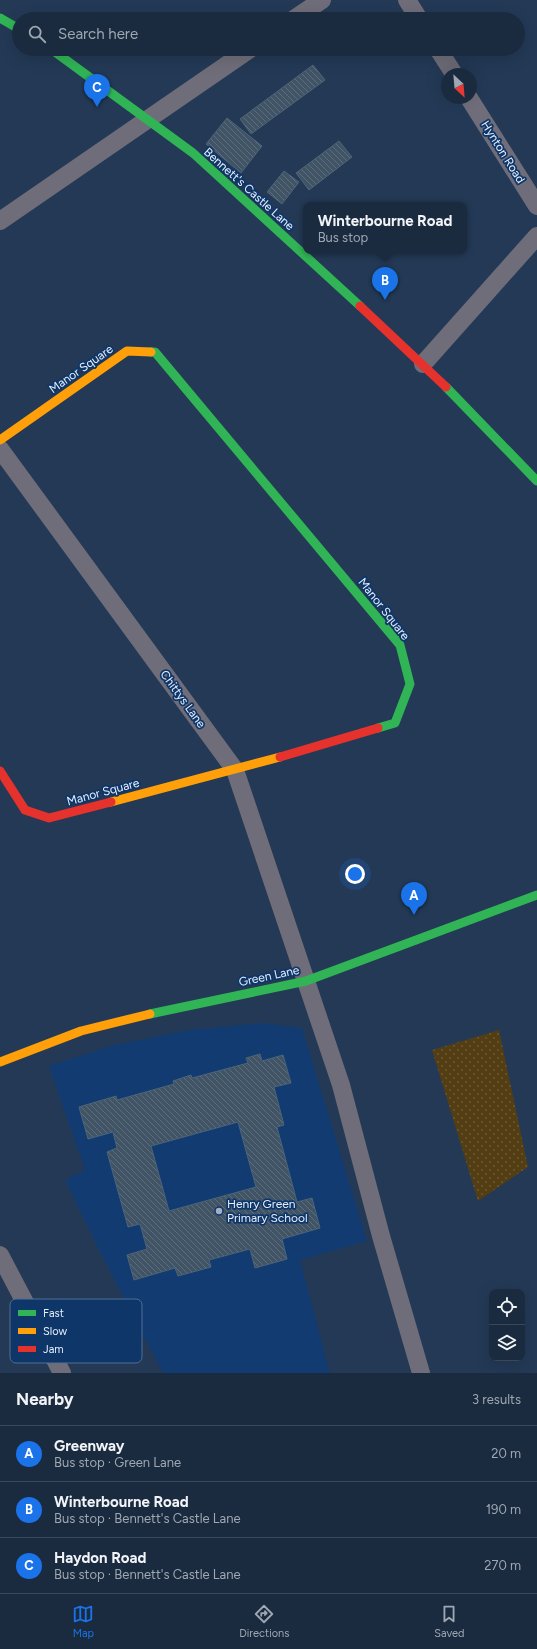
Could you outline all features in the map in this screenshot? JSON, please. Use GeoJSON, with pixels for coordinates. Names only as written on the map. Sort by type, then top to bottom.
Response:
{"type":"FeatureCollection","features":[{"type":"Feature","properties":{"kind":"main road"},"geometry":{"type":"LineString","coordinates":[[0,18],[12,25]]}},
{"type":"Feature","properties":{"kind":"main road","name":"Bennett's Castle Lane"},"geometry":{"type":"LineString","coordinates":[[61,56],[148,120],[198,159],[424,364],[537,481]]}},
{"type":"Feature","properties":{"kind":"main road","name":"Manor Square"},"geometry":{"type":"LineString","coordinates":[[0,440],[127,351],[155,352],[400,645],[410,684],[395,723],[235,770],[49,818],[26,810],[0,771]]}},
{"type":"Feature","properties":{"kind":"main road","name":"Green Lane"},"geometry":{"type":"LineString","coordinates":[[0,1062],[81,1031],[170,1009],[306,981],[537,895]]}},
{"type":"Feature","properties":{"kind":"street"},"geometry":{"type":"LineString","coordinates":[[304,12],[322,0]]}},
{"type":"Feature","properties":{"kind":"street"},"geometry":{"type":"LineString","coordinates":[[407,0],[415,12]]}},
{"type":"Feature","properties":{"kind":"street"},"geometry":{"type":"LineString","coordinates":[[0,221],[240,56]]}},
{"type":"Feature","properties":{"kind":"street"},"geometry":{"type":"LineString","coordinates":[[442,56],[450,68]]}},
{"type":"Feature","properties":{"kind":"street","name":"Hynton Road"},"geometry":{"type":"LineString","coordinates":[[473,104],[537,206]]}},
{"type":"Feature","properties":{"kind":"street"},"geometry":{"type":"LineString","coordinates":[[424,364],[537,236]]}},
{"type":"Feature","properties":{"kind":"street","name":"Chittys Lane"},"geometry":{"type":"LineString","coordinates":[[0,449],[235,770],[341,1085],[381,1236],[421,1373]]}},
{"type":"Feature","properties":{"kind":"street"},"geometry":{"type":"LineString","coordinates":[[0,1255],[23,1299]]}},
{"type":"Feature","properties":{"kind":"street"},"geometry":{"type":"LineString","coordinates":[[57,1363],[62,1373]]}},
{"type":"Feature","properties":{"kind":"shaded area","name":"Henry Green Primary School"},"geometry":{"type":"Polygon","coordinates":[[[261,1023],[302,1028],[367,1241],[300,1260],[330,1373],[163,1373],[142,1333],[142,1299],[124,1299],[65,1180],[85,1170],[49,1066],[114,1045],[189,1030],[261,1023]]]}},
{"type":"Feature","properties":{"kind":"shaded area"},"geometry":{"type":"Polygon","coordinates":[[[499,1030],[528,1167],[478,1201],[432,1050],[499,1030]]]}},
{"type":"Feature","properties":{"kind":"building"},"geometry":{"type":"Polygon","coordinates":[[[313,65],[325,80],[251,134],[240,119],[313,65]]]}},
{"type":"Feature","properties":{"kind":"building"},"geometry":{"type":"Polygon","coordinates":[[[227,118],[262,146],[241,173],[206,144],[227,118]]]}},
{"type":"Feature","properties":{"kind":"building"},"geometry":{"type":"Polygon","coordinates":[[[339,141],[352,157],[309,190],[296,173],[339,141]]]}},
{"type":"Feature","properties":{"kind":"building"},"geometry":{"type":"Polygon","coordinates":[[[284,171],[299,182],[282,204],[267,192],[284,171]]]}},
{"type":"Feature","properties":{"kind":"building"},"geometry":{"type":"Polygon","coordinates":[[[260,1054],[262,1061],[283,1055],[291,1083],[274,1087],[284,1125],[277,1127],[297,1202],[312,1198],[320,1228],[282,1239],[287,1259],[255,1268],[250,1249],[209,1260],[211,1267],[178,1276],[175,1268],[134,1280],[127,1255],[147,1249],[140,1224],[128,1227],[107,1152],[117,1148],[113,1132],[88,1139],[79,1107],[116,1096],[117,1100],[174,1084],[173,1081],[191,1075],[192,1078],[248,1063],[246,1058],[260,1054]],[[238,1122],[151,1146],[169,1211],[256,1187],[238,1122]]]}},
{"type":"Feature","properties":{"kind":"traffic: fast"},"geometry":{"type":"LineString","coordinates":[[0,18],[12,25]]}},
{"type":"Feature","properties":{"kind":"traffic: fast"},"geometry":{"type":"LineString","coordinates":[[61,56],[193,153],[303,254]]}},
{"type":"Feature","properties":{"kind":"traffic: fast"},"geometry":{"type":"LineString","coordinates":[[303,254],[360,306]]}},
{"type":"Feature","properties":{"kind":"traffic: fast"},"geometry":{"type":"LineString","coordinates":[[151,352],[155,352],[400,645],[410,684],[395,723],[378,728]]}},
{"type":"Feature","properties":{"kind":"traffic: fast"},"geometry":{"type":"LineString","coordinates":[[446,387],[537,481]]}},
{"type":"Feature","properties":{"kind":"traffic: fast"},"geometry":{"type":"LineString","coordinates":[[150,1014],[306,981],[537,895]]}},
{"type":"Feature","properties":{"kind":"traffic: slow"},"geometry":{"type":"LineString","coordinates":[[0,440],[127,351],[151,352]]}},
{"type":"Feature","properties":{"kind":"traffic: slow"},"geometry":{"type":"LineString","coordinates":[[111,802],[280,757]]}},
{"type":"Feature","properties":{"kind":"traffic: slow"},"geometry":{"type":"LineString","coordinates":[[0,1062],[81,1031],[150,1014]]}},
{"type":"Feature","properties":{"kind":"traffic: jam"},"geometry":{"type":"LineString","coordinates":[[360,306],[446,387]]}},
{"type":"Feature","properties":{"kind":"traffic: jam"},"geometry":{"type":"LineString","coordinates":[[280,757],[378,728]]}},
{"type":"Feature","properties":{"kind":"traffic: jam"},"geometry":{"type":"LineString","coordinates":[[0,771],[25,810],[49,818],[111,802]]}},
{"type":"Feature","properties":{"kind":"place","name":"Haydon Road"},"geometry":{"type":"Point","coordinates":[97,107]}},
{"type":"Feature","properties":{"kind":"place","name":"Winterbourne Road"},"geometry":{"type":"Point","coordinates":[385,300]}},
{"type":"Feature","properties":{"kind":"place","name":"Greenway"},"geometry":{"type":"Point","coordinates":[414,915]}},
{"type":"Feature","properties":{"kind":"place","name":"Henry Green Primary School"},"geometry":{"type":"Point","coordinates":[219,1211]}}]}
